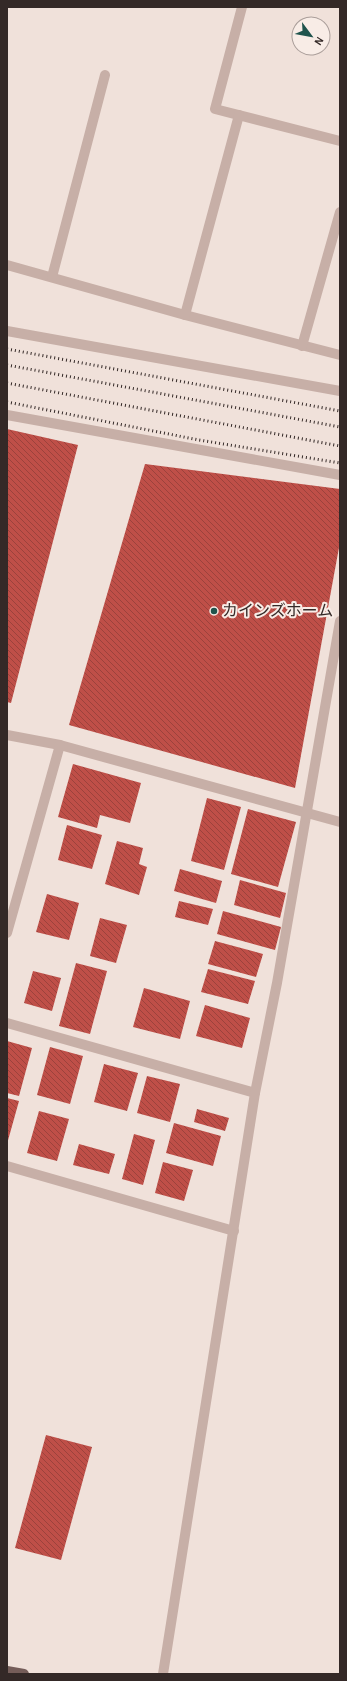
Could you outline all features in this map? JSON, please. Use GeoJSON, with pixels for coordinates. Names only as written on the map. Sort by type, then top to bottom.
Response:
{"type":"FeatureCollection","features":[{"type":"Feature","properties":{"kind":"main road"},"geometry":{"type":"LineString","coordinates":[[7,1671],[24,1674]]}},
{"type":"Feature","properties":{"kind":"street"},"geometry":{"type":"LineString","coordinates":[[242,7],[215,109],[340,141]]}},
{"type":"Feature","properties":{"kind":"street"},"geometry":{"type":"LineString","coordinates":[[52,277],[105,75]]}},
{"type":"Feature","properties":{"kind":"street"},"geometry":{"type":"LineString","coordinates":[[185,315],[239,115]]}},
{"type":"Feature","properties":{"kind":"street"},"geometry":{"type":"LineString","coordinates":[[302,346],[340,212]]}},
{"type":"Feature","properties":{"kind":"street"},"geometry":{"type":"LineString","coordinates":[[7,265],[185,315],[340,355]]}},
{"type":"Feature","properties":{"kind":"street"},"geometry":{"type":"LineString","coordinates":[[7,331],[340,391]]}},
{"type":"Feature","properties":{"kind":"street"},"geometry":{"type":"LineString","coordinates":[[7,415],[340,475]]}},
{"type":"Feature","properties":{"kind":"street"},"geometry":{"type":"LineString","coordinates":[[163,1674],[255,1093],[277,983],[340,621]]}},
{"type":"Feature","properties":{"kind":"street"},"geometry":{"type":"LineString","coordinates":[[7,735],[60,745],[340,822]]}},
{"type":"Feature","properties":{"kind":"street"},"geometry":{"type":"LineString","coordinates":[[7,933],[60,745]]}},
{"type":"Feature","properties":{"kind":"street"},"geometry":{"type":"LineString","coordinates":[[7,1023],[255,1093]]}},
{"type":"Feature","properties":{"kind":"street"},"geometry":{"type":"LineString","coordinates":[[7,1166],[234,1231]]}},
{"type":"Feature","properties":{"kind":"building"},"geometry":{"type":"Polygon","coordinates":[[[7,429],[78,445],[11,703],[7,702],[7,429]]]}},
{"type":"Feature","properties":{"kind":"building","name":"カインズホーム"},"geometry":{"type":"Polygon","coordinates":[[[145,464],[340,489],[340,542],[295,788],[69,725],[145,464]]]}},
{"type":"Feature","properties":{"kind":"building"},"geometry":{"type":"Polygon","coordinates":[[[73,764],[141,783],[130,823],[100,815],[97,828],[58,817],[73,764]]]}},
{"type":"Feature","properties":{"kind":"building"},"geometry":{"type":"Polygon","coordinates":[[[207,798],[241,807],[224,870],[191,861],[207,798]]]}},
{"type":"Feature","properties":{"kind":"building"},"geometry":{"type":"Polygon","coordinates":[[[248,809],[296,822],[278,887],[231,874],[248,809]]]}},
{"type":"Feature","properties":{"kind":"building"},"geometry":{"type":"Polygon","coordinates":[[[67,825],[102,835],[92,869],[58,860],[67,825]]]}},
{"type":"Feature","properties":{"kind":"building"},"geometry":{"type":"Polygon","coordinates":[[[117,841],[143,848],[139,864],[147,867],[139,895],[105,884],[117,841]]]}},
{"type":"Feature","properties":{"kind":"building"},"geometry":{"type":"Polygon","coordinates":[[[180,869],[222,881],[216,903],[174,891],[180,869]]]}},
{"type":"Feature","properties":{"kind":"building"},"geometry":{"type":"Polygon","coordinates":[[[240,880],[286,893],[280,918],[234,905],[240,880]]]}},
{"type":"Feature","properties":{"kind":"building"},"geometry":{"type":"Polygon","coordinates":[[[47,894],[79,903],[69,940],[36,932],[47,894]]]}},
{"type":"Feature","properties":{"kind":"building"},"geometry":{"type":"Polygon","coordinates":[[[179,901],[213,909],[208,925],[175,917],[179,901]]]}},
{"type":"Feature","properties":{"kind":"building"},"geometry":{"type":"Polygon","coordinates":[[[223,911],[281,927],[275,950],[217,934],[223,911]]]}},
{"type":"Feature","properties":{"kind":"building"},"geometry":{"type":"Polygon","coordinates":[[[100,918],[127,925],[116,963],[90,956],[100,918]]]}},
{"type":"Feature","properties":{"kind":"building"},"geometry":{"type":"Polygon","coordinates":[[[215,941],[263,954],[256,977],[208,964],[215,941]]]}},
{"type":"Feature","properties":{"kind":"building"},"geometry":{"type":"Polygon","coordinates":[[[76,963],[107,971],[90,1034],[59,1026],[76,963]]]}},
{"type":"Feature","properties":{"kind":"building"},"geometry":{"type":"Polygon","coordinates":[[[208,969],[255,981],[248,1004],[201,992],[208,969]]]}},
{"type":"Feature","properties":{"kind":"building"},"geometry":{"type":"Polygon","coordinates":[[[33,971],[61,978],[52,1011],[24,1003],[33,971]]]}},
{"type":"Feature","properties":{"kind":"building"},"geometry":{"type":"Polygon","coordinates":[[[144,988],[190,1001],[180,1039],[133,1027],[144,988]]]}},
{"type":"Feature","properties":{"kind":"building"},"geometry":{"type":"Polygon","coordinates":[[[205,1005],[250,1018],[242,1048],[196,1036],[205,1005]]]}},
{"type":"Feature","properties":{"kind":"building"},"geometry":{"type":"Polygon","coordinates":[[[7,1041],[32,1048],[19,1096],[7,1093],[7,1041]]]}},
{"type":"Feature","properties":{"kind":"building"},"geometry":{"type":"Polygon","coordinates":[[[50,1047],[83,1056],[70,1104],[37,1095],[50,1047]]]}},
{"type":"Feature","properties":{"kind":"building"},"geometry":{"type":"Polygon","coordinates":[[[104,1064],[138,1073],[127,1111],[94,1102],[104,1064]]]}},
{"type":"Feature","properties":{"kind":"building"},"geometry":{"type":"Polygon","coordinates":[[[147,1076],[180,1084],[170,1122],[137,1113],[147,1076]]]}},
{"type":"Feature","properties":{"kind":"building"},"geometry":{"type":"Polygon","coordinates":[[[7,1098],[19,1101],[7,1144],[7,1098]]]}},
{"type":"Feature","properties":{"kind":"building"},"geometry":{"type":"Polygon","coordinates":[[[197,1109],[229,1118],[225,1131],[194,1122],[197,1109]]]}},
{"type":"Feature","properties":{"kind":"building"},"geometry":{"type":"Polygon","coordinates":[[[39,1111],[69,1119],[57,1161],[27,1153],[39,1111]]]}},
{"type":"Feature","properties":{"kind":"building"},"geometry":{"type":"Polygon","coordinates":[[[174,1123],[221,1136],[213,1166],[166,1153],[174,1123]]]}},
{"type":"Feature","properties":{"kind":"building"},"geometry":{"type":"Polygon","coordinates":[[[134,1134],[155,1140],[143,1185],[122,1179],[134,1134]]]}},
{"type":"Feature","properties":{"kind":"building"},"geometry":{"type":"Polygon","coordinates":[[[79,1144],[115,1154],[109,1174],[73,1165],[79,1144]]]}},
{"type":"Feature","properties":{"kind":"building"},"geometry":{"type":"Polygon","coordinates":[[[163,1162],[193,1170],[184,1201],[155,1193],[163,1162]]]}},
{"type":"Feature","properties":{"kind":"building"},"geometry":{"type":"Polygon","coordinates":[[[46,1435],[92,1447],[61,1560],[15,1548],[46,1435]]]}},
{"type":"Feature","properties":{"kind":"railway"},"geometry":{"type":"LineString","coordinates":[[7,349],[340,411]]}},
{"type":"Feature","properties":{"kind":"railway"},"geometry":{"type":"LineString","coordinates":[[7,365],[340,427]]}},
{"type":"Feature","properties":{"kind":"railway"},"geometry":{"type":"LineString","coordinates":[[7,383],[340,446]]}},
{"type":"Feature","properties":{"kind":"railway"},"geometry":{"type":"LineString","coordinates":[[7,402],[199,440],[340,463]]}},
{"type":"Feature","properties":{"kind":"place","name":"カインズホーム"},"geometry":{"type":"Point","coordinates":[214,611]}}]}
